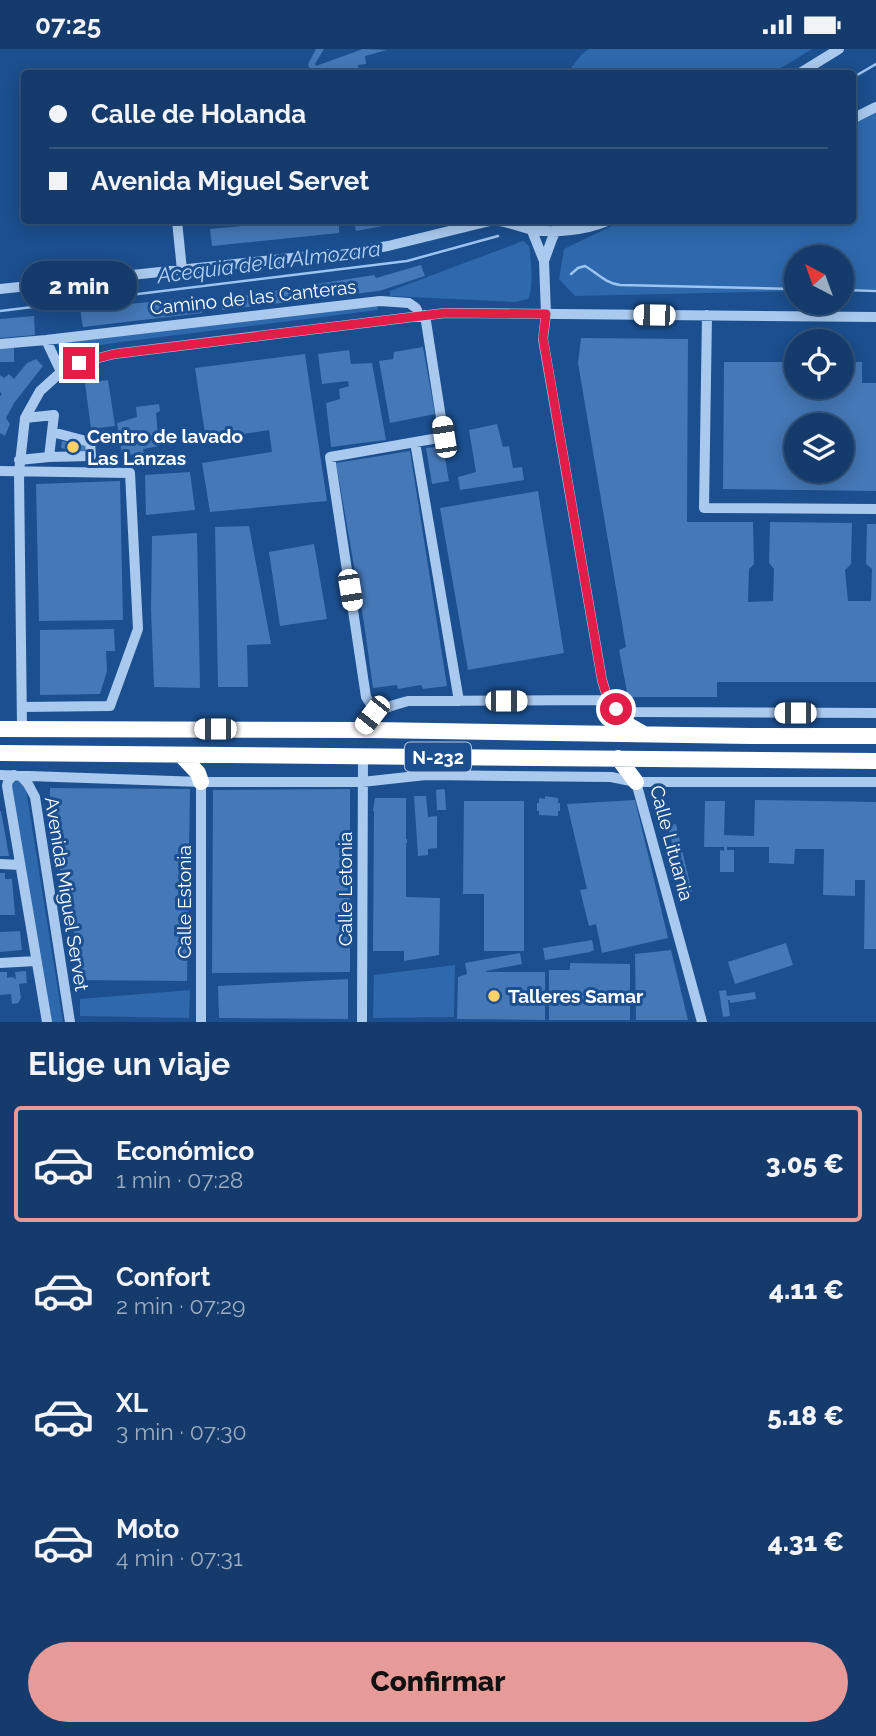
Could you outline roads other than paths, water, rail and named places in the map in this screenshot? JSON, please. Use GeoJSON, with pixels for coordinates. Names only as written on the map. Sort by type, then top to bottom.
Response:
{"type":"FeatureCollection","features":[{"type":"Feature","properties":{"kind":"highway"},"geometry":{"type":"LineString","coordinates":[[612,705],[628,725],[645,734]]}},
{"type":"Feature","properties":{"kind":"highway","name":"N-232"},"geometry":{"type":"LineString","coordinates":[[0,729],[876,736]]}},
{"type":"Feature","properties":{"kind":"highway","name":"N-232"},"geometry":{"type":"LineString","coordinates":[[0,753],[876,761]]}},
{"type":"Feature","properties":{"kind":"highway"},"geometry":{"type":"LineString","coordinates":[[181,755],[198,773],[201,782]]}},
{"type":"Feature","properties":{"kind":"highway"},"geometry":{"type":"LineString","coordinates":[[201,782],[221,755]]}},
{"type":"Feature","properties":{"kind":"highway"},"geometry":{"type":"LineString","coordinates":[[481,758],[481,775]]}},
{"type":"Feature","properties":{"kind":"highway"},"geometry":{"type":"LineString","coordinates":[[618,758],[636,782]]}},
{"type":"Feature","properties":{"kind":"highway"},"geometry":{"type":"LineString","coordinates":[[636,782],[640,758]]}},
{"type":"Feature","properties":{"kind":"street"},"geometry":{"type":"LineString","coordinates":[[805,70],[839,49]]}},
{"type":"Feature","properties":{"kind":"street"},"geometry":{"type":"LineString","coordinates":[[856,116],[876,107]]}},
{"type":"Feature","properties":{"kind":"street"},"geometry":{"type":"LineString","coordinates":[[177,224],[182,270]]}},
{"type":"Feature","properties":{"kind":"street"},"geometry":{"type":"LineString","coordinates":[[0,289],[358,251],[478,224]]}},
{"type":"Feature","properties":{"kind":"street"},"geometry":{"type":"LineString","coordinates":[[544,261],[560,224]]}},
{"type":"Feature","properties":{"kind":"street"},"geometry":{"type":"LineString","coordinates":[[599,224],[573,229],[560,224],[531,225],[544,261],[546,314],[543,338],[602,680],[612,705]]}},
{"type":"Feature","properties":{"kind":"street","name":"Camino de las Canteras"},"geometry":{"type":"LineString","coordinates":[[0,344],[380,301],[409,303],[422,315]]}},
{"type":"Feature","properties":{"kind":"street"},"geometry":{"type":"LineString","coordinates":[[22,729],[19,466],[25,418],[40,391],[61,372],[79,363],[114,354],[445,313],[876,317]]}},
{"type":"Feature","properties":{"kind":"street"},"geometry":{"type":"LineString","coordinates":[[376,712],[366,697],[330,457],[444,437],[422,315]]}},
{"type":"Feature","properties":{"kind":"street"},"geometry":{"type":"LineString","coordinates":[[708,315],[704,508],[876,509]]}},
{"type":"Feature","properties":{"kind":"street"},"geometry":{"type":"LineString","coordinates":[[46,340],[61,372]]}},
{"type":"Feature","properties":{"kind":"street"},"geometry":{"type":"LineString","coordinates":[[25,418],[54,415],[48,457]]}},
{"type":"Feature","properties":{"kind":"street"},"geometry":{"type":"LineString","coordinates":[[0,471],[48,457],[90,456],[90,442],[52,432]]}},
{"type":"Feature","properties":{"kind":"street"},"geometry":{"type":"LineString","coordinates":[[415,442],[459,701]]}},
{"type":"Feature","properties":{"kind":"street"},"geometry":{"type":"LineString","coordinates":[[19,466],[130,473],[138,629],[110,706],[22,707]]}},
{"type":"Feature","properties":{"kind":"street"},"geometry":{"type":"LineString","coordinates":[[360,730],[376,712],[408,701],[612,705],[633,712],[876,713]]}},
{"type":"Feature","properties":{"kind":"street","name":"Calle Letonia"},"geometry":{"type":"LineString","coordinates":[[362,1022],[363,756]]}},
{"type":"Feature","properties":{"kind":"street"},"geometry":{"type":"LineString","coordinates":[[47,1022],[7,786],[14,776],[201,782],[362,782],[426,775],[481,775],[611,777],[636,782]]}},
{"type":"Feature","properties":{"kind":"street","name":"Avenida Miguel Servet"},"geometry":{"type":"LineString","coordinates":[[14,776],[28,784],[35,797],[70,1022]]}},
{"type":"Feature","properties":{"kind":"street"},"geometry":{"type":"LineString","coordinates":[[35,797],[44,777]]}},
{"type":"Feature","properties":{"kind":"street","name":"Calle Estonia"},"geometry":{"type":"LineString","coordinates":[[201,782],[201,1022]]}},
{"type":"Feature","properties":{"kind":"street","name":"Calle Lituania"},"geometry":{"type":"LineString","coordinates":[[702,1022],[636,782],[876,782]]}},
{"type":"Feature","properties":{"kind":"street"},"geometry":{"type":"LineString","coordinates":[[0,864],[20,865]]}},
{"type":"Feature","properties":{"kind":"street"},"geometry":{"type":"LineString","coordinates":[[0,963],[36,961]]}},
{"type":"Feature","properties":{"kind":"waterway","name":"Acequia de la Almozara"},"geometry":{"type":"LineString","coordinates":[[856,76],[876,64]]}},
{"type":"Feature","properties":{"kind":"waterway","name":"Acequia de la Almozara"},"geometry":{"type":"LineString","coordinates":[[0,311],[407,261],[498,236]]}},
{"type":"Feature","properties":{"kind":"waterway"},"geometry":{"type":"LineString","coordinates":[[571,274],[585,266],[605,280],[620,285],[784,289]]}},
{"type":"Feature","properties":{"kind":"waterway"},"geometry":{"type":"LineString","coordinates":[[854,290],[876,291]]}},
{"type":"Feature","properties":{"kind":"place","name":"Centro de lavado Las Lanzas"},"geometry":{"type":"Point","coordinates":[73,447]}},
{"type":"Feature","properties":{"kind":"place","name":"Talleres Samar"},"geometry":{"type":"Point","coordinates":[494,996]}}]}
